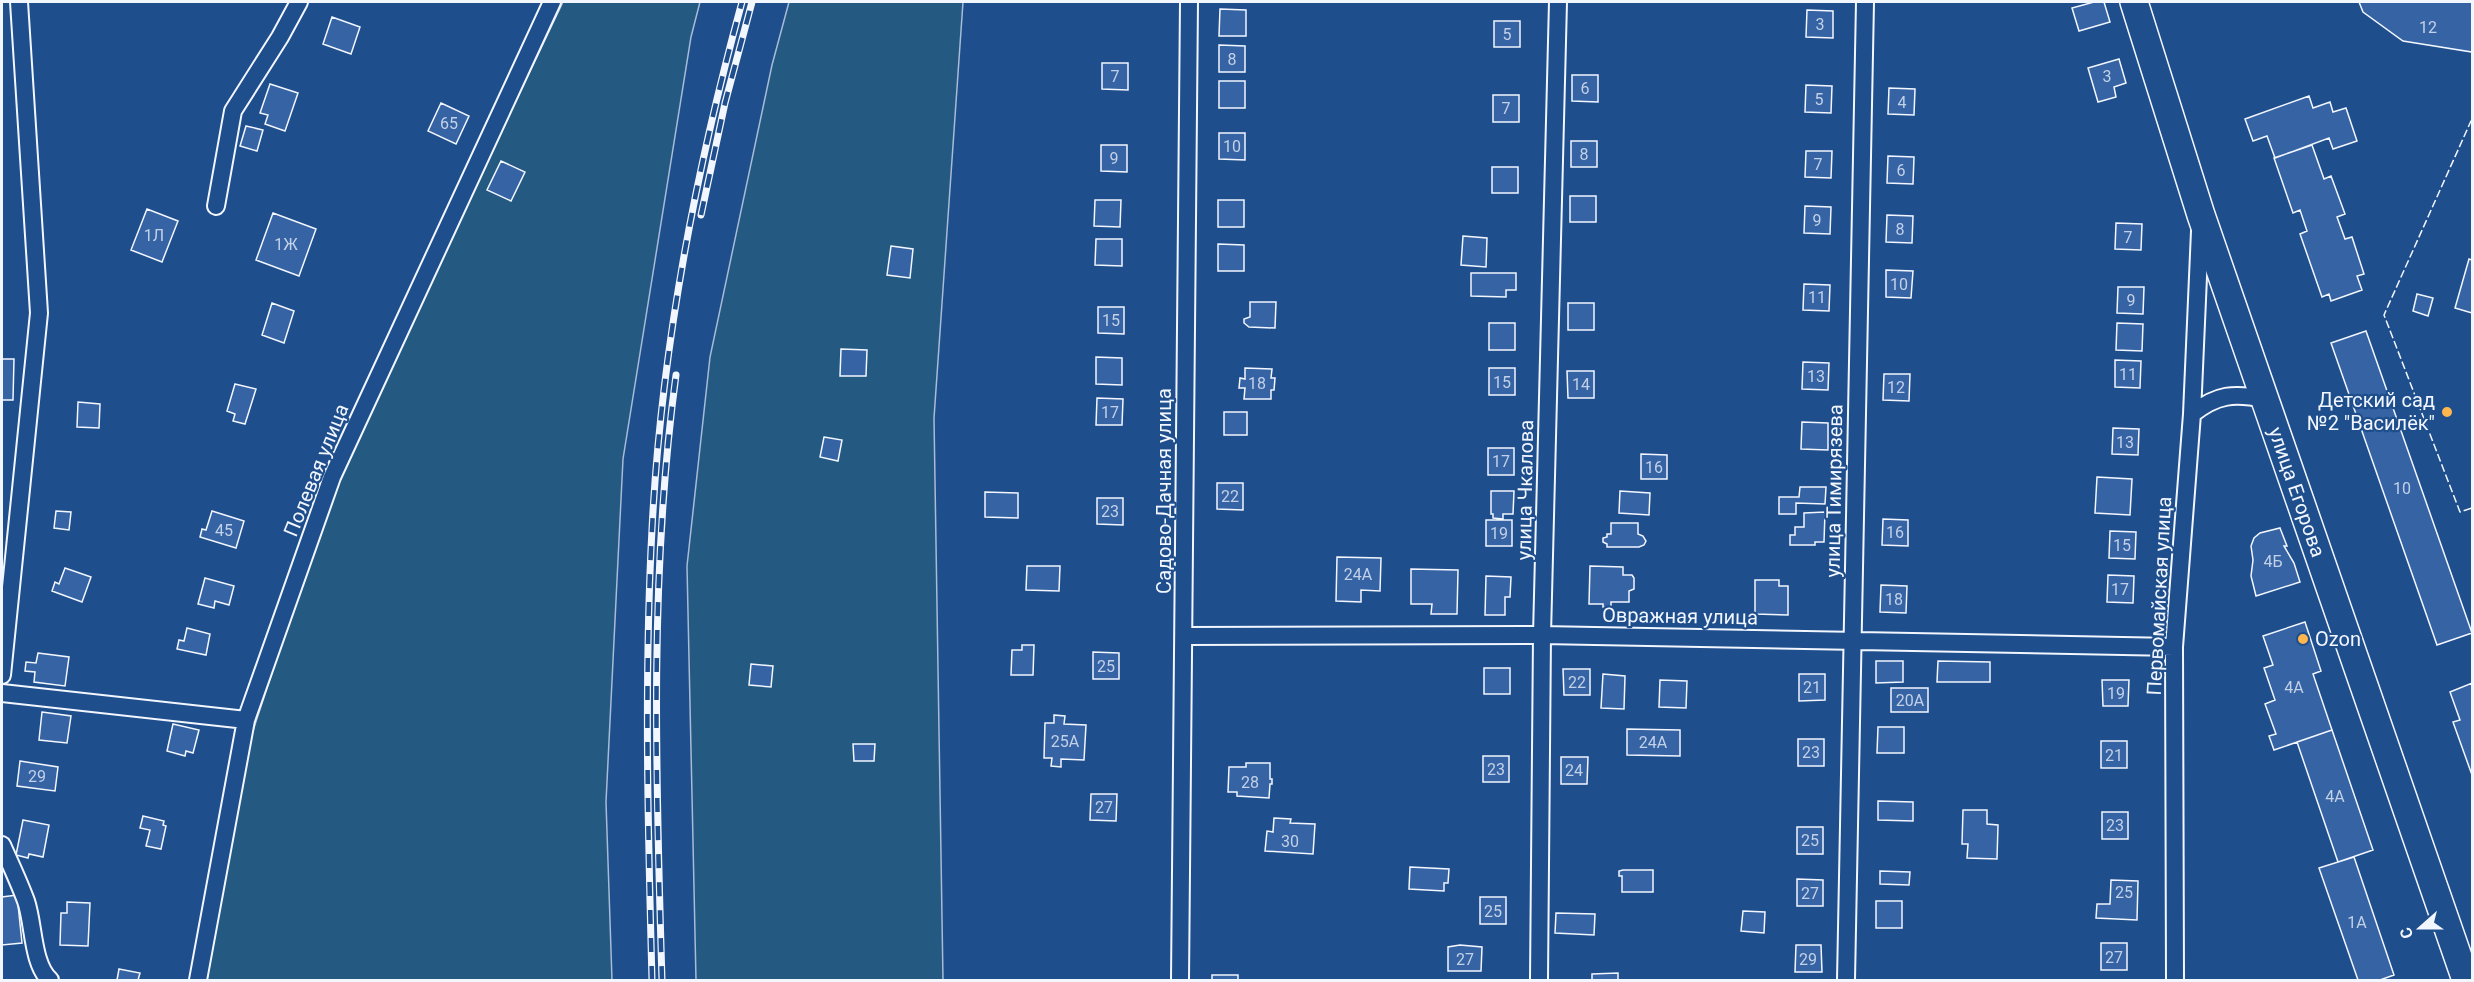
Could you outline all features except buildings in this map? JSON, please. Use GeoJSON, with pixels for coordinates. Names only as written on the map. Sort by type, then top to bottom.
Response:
{"type":"FeatureCollection","features":[{"type":"Feature","properties":{"kind":"main road","name":"улица Егорова"},"geometry":{"type":"LineString","coordinates":[[2134,2],[2201,215],[2466,981]]}},
{"type":"Feature","properties":{"kind":"street"},"geometry":{"type":"LineString","coordinates":[[2,675],[39,313],[20,2]]}},
{"type":"Feature","properties":{"kind":"street"},"geometry":{"type":"LineString","coordinates":[[216,206],[233,111],[280,37],[299,2]]}},
{"type":"Feature","properties":{"kind":"street","name":"Полевая улица"},"geometry":{"type":"LineString","coordinates":[[198,981],[246,720],[332,477],[552,2]]}},
{"type":"Feature","properties":{"kind":"street","name":"Садово-Дачная улица"},"geometry":{"type":"LineString","coordinates":[[1180,981],[1189,2]]}},
{"type":"Feature","properties":{"kind":"street","name":"улица Чкалова"},"geometry":{"type":"LineString","coordinates":[[1539,981],[1542,635],[1558,2]]}},
{"type":"Feature","properties":{"kind":"street","name":"улица Тимирязева"},"geometry":{"type":"LineString","coordinates":[[1846,981],[1865,2]]}},
{"type":"Feature","properties":{"kind":"street","name":"Первомайская улица"},"geometry":{"type":"LineString","coordinates":[[2175,981],[2174,647],[2192,414],[2201,215]]}},
{"type":"Feature","properties":{"kind":"street"},"geometry":{"type":"LineString","coordinates":[[2192,414],[2207,402],[2226,396],[2242,395],[2265,399]]}},
{"type":"Feature","properties":{"kind":"street","name":"Овражная улица"},"geometry":{"type":"LineString","coordinates":[[1184,636],[1542,635],[2174,647]]}},
{"type":"Feature","properties":{"kind":"street"},"geometry":{"type":"LineString","coordinates":[[2,693],[246,720]]}},
{"type":"Feature","properties":{"kind":"street"},"geometry":{"type":"LineString","coordinates":[[2,844],[26,901],[40,964],[44,975],[50,981]]}},
{"type":"Feature","properties":{"kind":"shaded area"},"geometry":{"type":"Polygon","coordinates":[[[563,2],[700,2],[691,37],[623,459],[606,802],[612,980],[207,980],[250,740],[333,485],[563,2]]]}},
{"type":"Feature","properties":{"kind":"shaded area"},"geometry":{"type":"Polygon","coordinates":[[[789,2],[963,2],[934,418],[943,980],[696,980],[687,566],[710,357],[772,65],[789,2]]]}},
{"type":"Feature","properties":{"kind":"railway"},"geometry":{"type":"LineString","coordinates":[[652,980],[647,698],[652,529],[663,396],[695,197],[709,131],[742,2]]}},
{"type":"Feature","properties":{"kind":"railway"},"geometry":{"type":"LineString","coordinates":[[701,215],[725,103],[752,2]]}},
{"type":"Feature","properties":{"kind":"railway"},"geometry":{"type":"LineString","coordinates":[[662,980],[657,753],[658,602],[667,450],[676,375]]}},
{"type":"Feature","properties":{"kind":"fence"},"geometry":{"type":"LineString","coordinates":[[2472,122],[2384,315],[2460,512],[2472,508]]}},
{"type":"Feature","properties":{"kind":"place","name":"Детский сад №2 \"Василёк\""},"geometry":{"type":"Point","coordinates":[2447,412]}},
{"type":"Feature","properties":{"kind":"place","name":"Ozon"},"geometry":{"type":"Point","coordinates":[2303,639]}}]}
